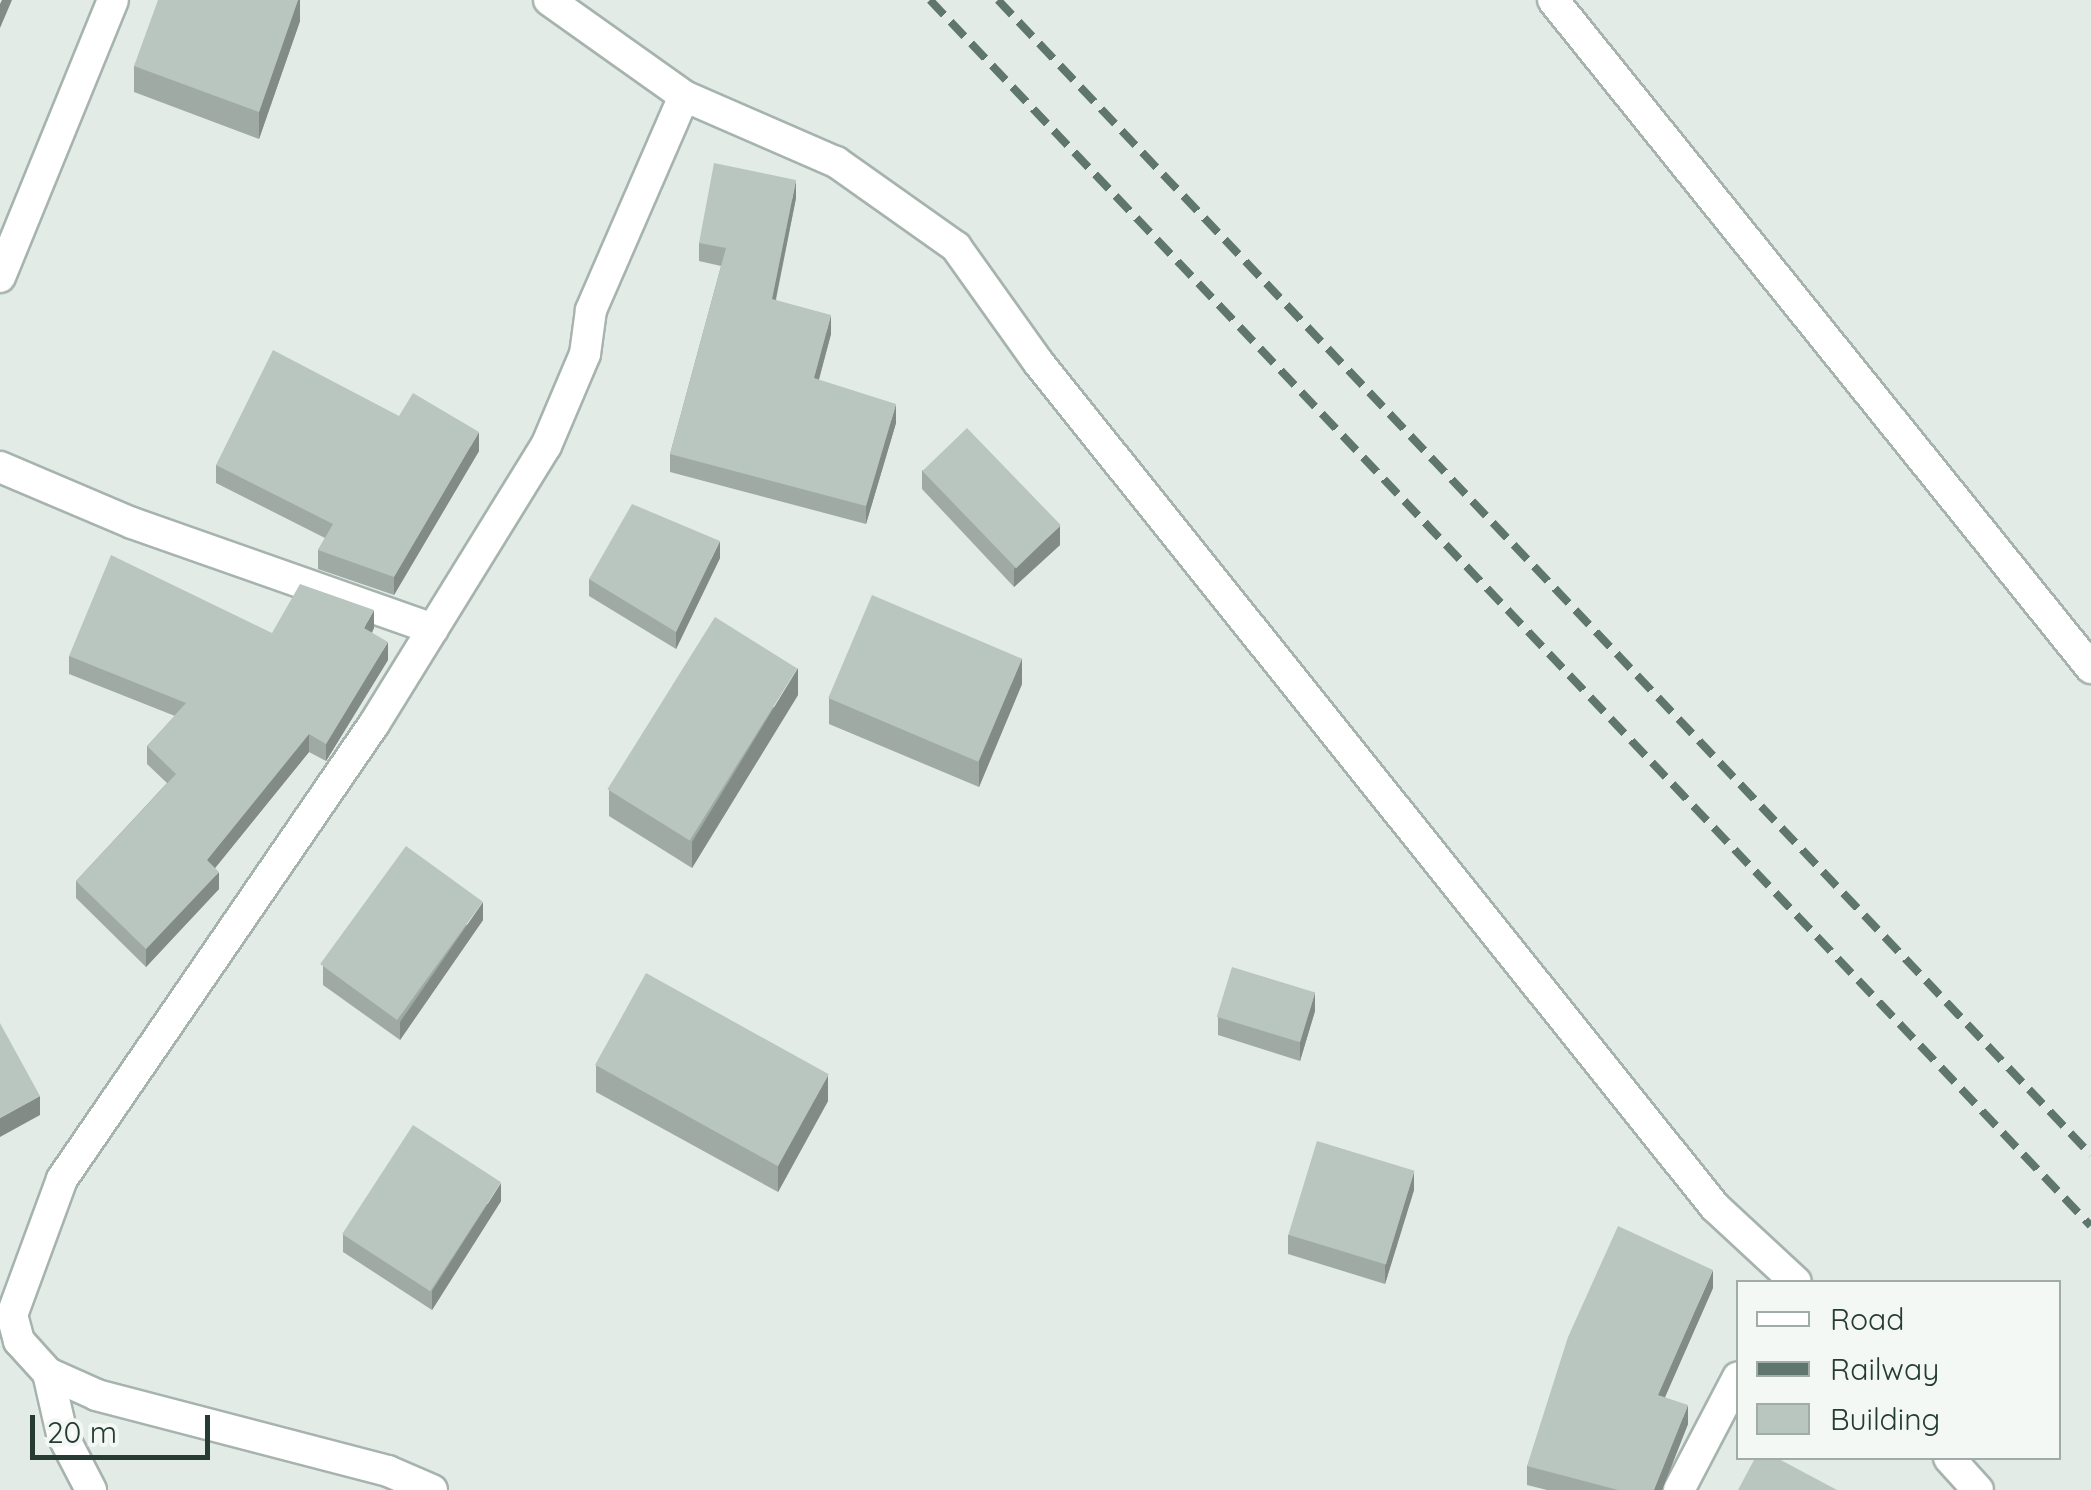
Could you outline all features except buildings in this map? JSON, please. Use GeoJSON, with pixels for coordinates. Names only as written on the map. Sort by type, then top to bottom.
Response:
{"type":"FeatureCollection","features":[{"type":"Feature","properties":{"kind":"street"},"geometry":{"type":"LineString","coordinates":[[0,277],[113,0]]}},
{"type":"Feature","properties":{"kind":"street"},"geometry":{"type":"LineString","coordinates":[[549,0],[684,96],[836,162],[956,247],[1038,362],[1715,1207],[1791,1280]]}},
{"type":"Feature","properties":{"kind":"street"},"geometry":{"type":"LineString","coordinates":[[1553,0],[2091,668]]}},
{"type":"Feature","properties":{"kind":"street"},"geometry":{"type":"LineString","coordinates":[[432,1490],[388,1472],[97,1395],[48,1373],[20,1341],[12,1315],[62,1179],[433,629],[546,446],[585,354],[591,310],[684,96]]}},
{"type":"Feature","properties":{"kind":"street"},"geometry":{"type":"LineString","coordinates":[[0,467],[132,523],[433,629]]}},
{"type":"Feature","properties":{"kind":"street"},"geometry":{"type":"LineString","coordinates":[[48,1373],[62,1434],[91,1490]]}},
{"type":"Feature","properties":{"kind":"street"},"geometry":{"type":"LineString","coordinates":[[1679,1490],[1736,1382]]}},
{"type":"Feature","properties":{"kind":"street"},"geometry":{"type":"LineString","coordinates":[[1951,1460],[1978,1490]]}},
{"type":"Feature","properties":{"kind":"railway"},"geometry":{"type":"LineString","coordinates":[[930,0],[2091,1226]]}},
{"type":"Feature","properties":{"kind":"railway"},"geometry":{"type":"LineString","coordinates":[[998,0],[2091,1155]]}}]}
